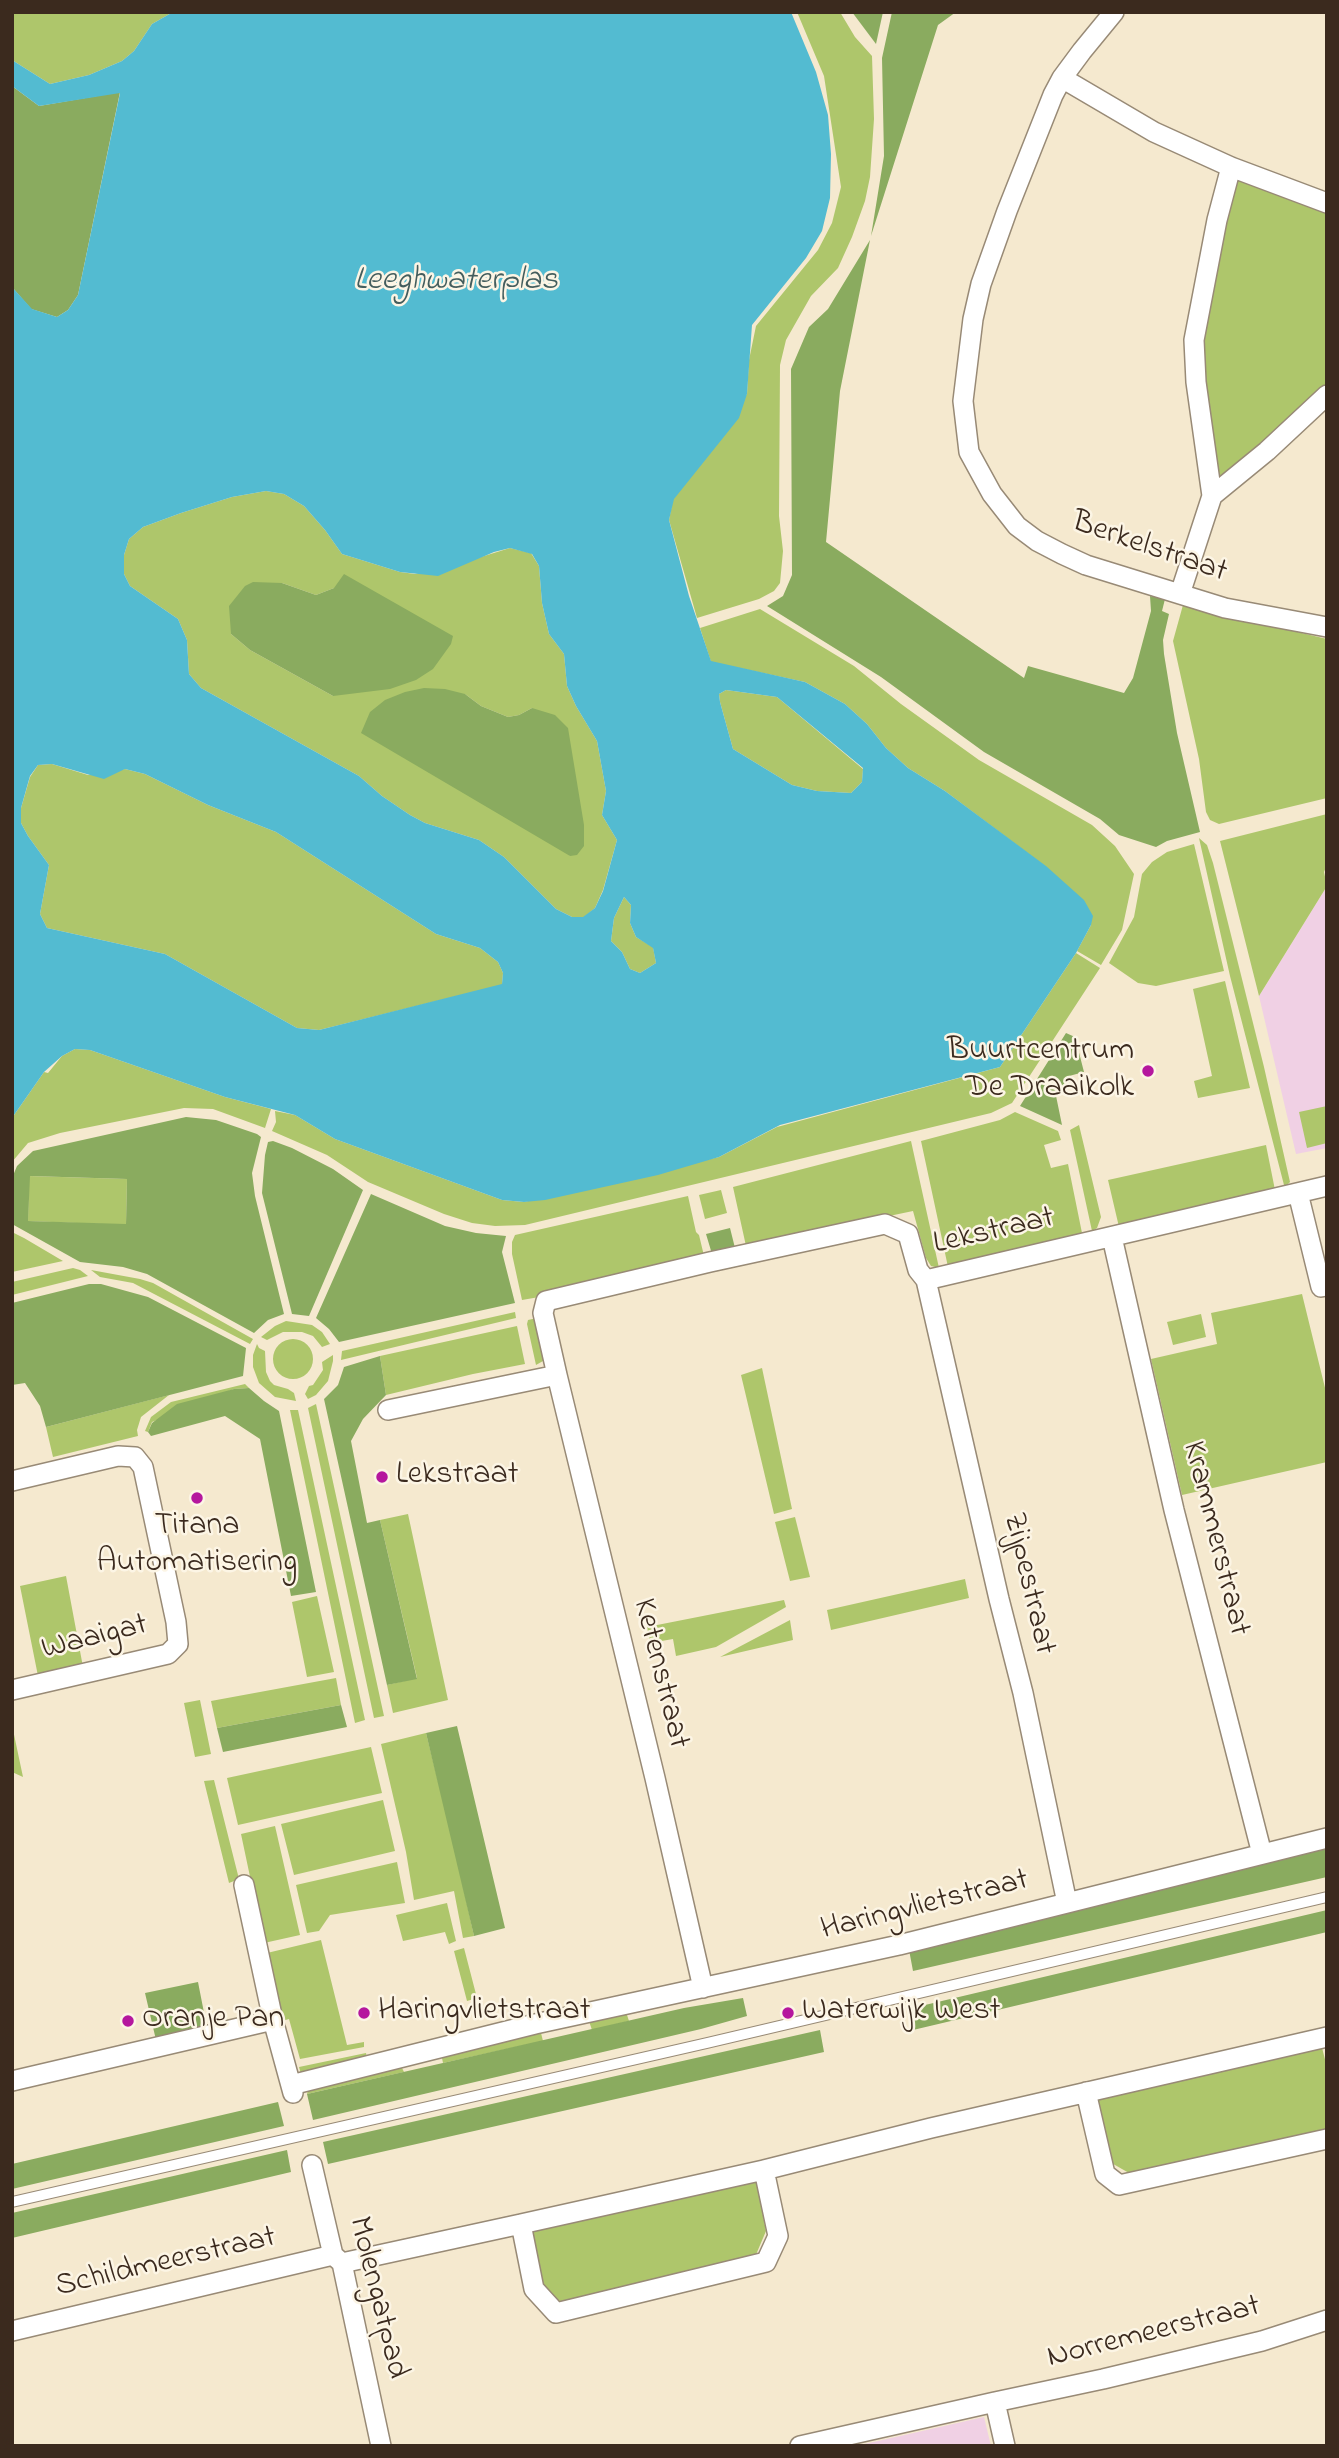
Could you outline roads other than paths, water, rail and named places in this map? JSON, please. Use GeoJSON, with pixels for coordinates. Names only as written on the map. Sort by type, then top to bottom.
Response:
{"type":"FeatureCollection","features":[{"type":"Feature","properties":{"kind":"street","name":"Berkelstraat"},"geometry":{"type":"LineString","coordinates":[[1114,12],[1062,78],[1007,211],[981,284],[973,319],[963,401],[969,452],[1001,508],[1017,526],[1037,541],[1086,565],[1226,608],[1327,627]]}},
{"type":"Feature","properties":{"kind":"street"},"geometry":{"type":"LineString","coordinates":[[1062,78],[1154,132],[1231,167],[1327,203]]}},
{"type":"Feature","properties":{"kind":"street"},"geometry":{"type":"LineString","coordinates":[[1180,594],[1212,496],[1196,382],[1194,340],[1212,245],[1231,167]]}},
{"type":"Feature","properties":{"kind":"street"},"geometry":{"type":"LineString","coordinates":[[1212,496],[1267,451],[1327,395]]}},
{"type":"Feature","properties":{"kind":"street","name":"Lekstraat"},"geometry":{"type":"LineString","coordinates":[[557,1375],[543,1313],[547,1301],[885,1224],[908,1234],[918,1270],[926,1280],[1327,1186]]}},
{"type":"Feature","properties":{"kind":"street"},"geometry":{"type":"LineString","coordinates":[[1298,1193],[1321,1287],[1327,1286]]}},
{"type":"Feature","properties":{"kind":"street","name":"Krammerstraat"},"geometry":{"type":"LineString","coordinates":[[1112,1237],[1174,1510],[1262,1854]]}},
{"type":"Feature","properties":{"kind":"street","name":"Zijpestraat"},"geometry":{"type":"LineString","coordinates":[[926,1280],[1023,1693],[1067,1903]]}},
{"type":"Feature","properties":{"kind":"street"},"geometry":{"type":"LineString","coordinates":[[388,1410],[557,1375]]}},
{"type":"Feature","properties":{"kind":"street","name":"Ketenstraat"},"geometry":{"type":"LineString","coordinates":[[557,1375],[664,1815],[702,1988]]}},
{"type":"Feature","properties":{"kind":"street","name":"Waaigat"},"geometry":{"type":"LineString","coordinates":[[12,1481],[118,1456],[135,1457],[143,1467],[176,1622],[178,1644],[168,1654],[12,1689]]}},
{"type":"Feature","properties":{"kind":"street","name":"Haringvlietstraat"},"geometry":{"type":"LineString","coordinates":[[273,2020],[292,2089],[535,2024],[899,1945],[1327,1838]]}},
{"type":"Feature","properties":{"kind":"street"},"geometry":{"type":"LineString","coordinates":[[12,2081],[273,2020],[244,1885]]}},
{"type":"Feature","properties":{"kind":"street","name":"Schildmeerstraat"},"geometry":{"type":"LineString","coordinates":[[12,2331],[338,2259],[521,2224],[764,2170],[1327,2037]]}},
{"type":"Feature","properties":{"kind":"street"},"geometry":{"type":"LineString","coordinates":[[1086,2092],[1105,2174],[1119,2185],[1327,2139]]}},
{"type":"Feature","properties":{"kind":"street","name":"Molengatpad"},"geometry":{"type":"LineString","coordinates":[[312,2165],[338,2259],[381,2446]]}},
{"type":"Feature","properties":{"kind":"street"},"geometry":{"type":"LineString","coordinates":[[521,2224],[534,2289],[556,2313],[766,2262],[778,2236],[764,2170]]}},
{"type":"Feature","properties":{"kind":"street","name":"Norremeerstraat"},"geometry":{"type":"LineString","coordinates":[[800,2446],[1103,2379],[1248,2344],[1327,2320]]}},
{"type":"Feature","properties":{"kind":"street"},"geometry":{"type":"LineString","coordinates":[[995,2402],[1005,2446]]}},
{"type":"Feature","properties":{"kind":"lane"},"geometry":{"type":"LineString","coordinates":[[12,2202],[693,2046],[1327,1896]]}},
{"type":"Feature","properties":{"kind":"water","name":"Leeghwaterplas"},"geometry":{"type":"Polygon","coordinates":[[[173,12],[791,12],[816,72],[828,115],[830,198],[822,231],[806,258],[752,325],[747,394],[739,418],[674,499],[669,520],[689,596],[711,661],[805,682],[845,704],[908,768],[945,791],[1046,866],[1084,900],[1093,916],[1091,925],[1076,953],[1000,1067],[780,1125],[719,1157],[658,1175],[545,1200],[524,1202],[502,1200],[335,1139],[295,1115],[225,1097],[90,1050],[75,1049],[62,1056],[44,1072],[12,1118],[12,287],[32,309],[57,317],[68,310],[78,295],[120,93],[39,106],[12,86],[12,60],[50,84],[89,75],[122,61],[134,51],[152,24],[173,12]],[[266,491],[232,497],[143,527],[129,539],[124,555],[124,574],[130,586],[178,619],[187,640],[189,674],[201,688],[359,776],[410,815],[425,823],[479,840],[504,857],[556,909],[572,917],[583,917],[595,908],[603,891],[617,840],[602,815],[606,791],[597,741],[567,686],[564,654],[549,634],[542,603],[539,566],[532,554],[510,548],[438,576],[400,572],[342,554],[304,506],[284,494],[266,491]],[[726,690],[719,694],[733,749],[792,785],[817,791],[851,793],[862,782],[863,768],[777,697],[726,690]],[[52,764],[38,765],[30,776],[21,808],[21,823],[49,865],[40,914],[47,928],[165,954],[297,1028],[319,1030],[502,984],[503,973],[498,962],[480,948],[436,934],[276,832],[208,805],[145,774],[125,769],[104,779],[52,764]],[[624,897],[614,918],[611,941],[622,952],[630,969],[640,973],[656,963],[653,948],[636,937],[630,923],[631,905],[624,897]]]}},
{"type":"Feature","properties":{"kind":"place","name":"Buurtcentrum De Draaikolk"},"geometry":{"type":"Point","coordinates":[1148,1071]}},
{"type":"Feature","properties":{"kind":"place","name":"Lekstraat"},"geometry":{"type":"Point","coordinates":[382,1477]}},
{"type":"Feature","properties":{"kind":"place","name":"Titana Automatisering"},"geometry":{"type":"Point","coordinates":[197,1498]}},
{"type":"Feature","properties":{"kind":"place","name":"Haringvlietstraat"},"geometry":{"type":"Point","coordinates":[364,2013]}},
{"type":"Feature","properties":{"kind":"place","name":"Waterwijk West"},"geometry":{"type":"Point","coordinates":[788,2013]}},
{"type":"Feature","properties":{"kind":"place","name":"Oranje Pan"},"geometry":{"type":"Point","coordinates":[128,2021]}}]}
